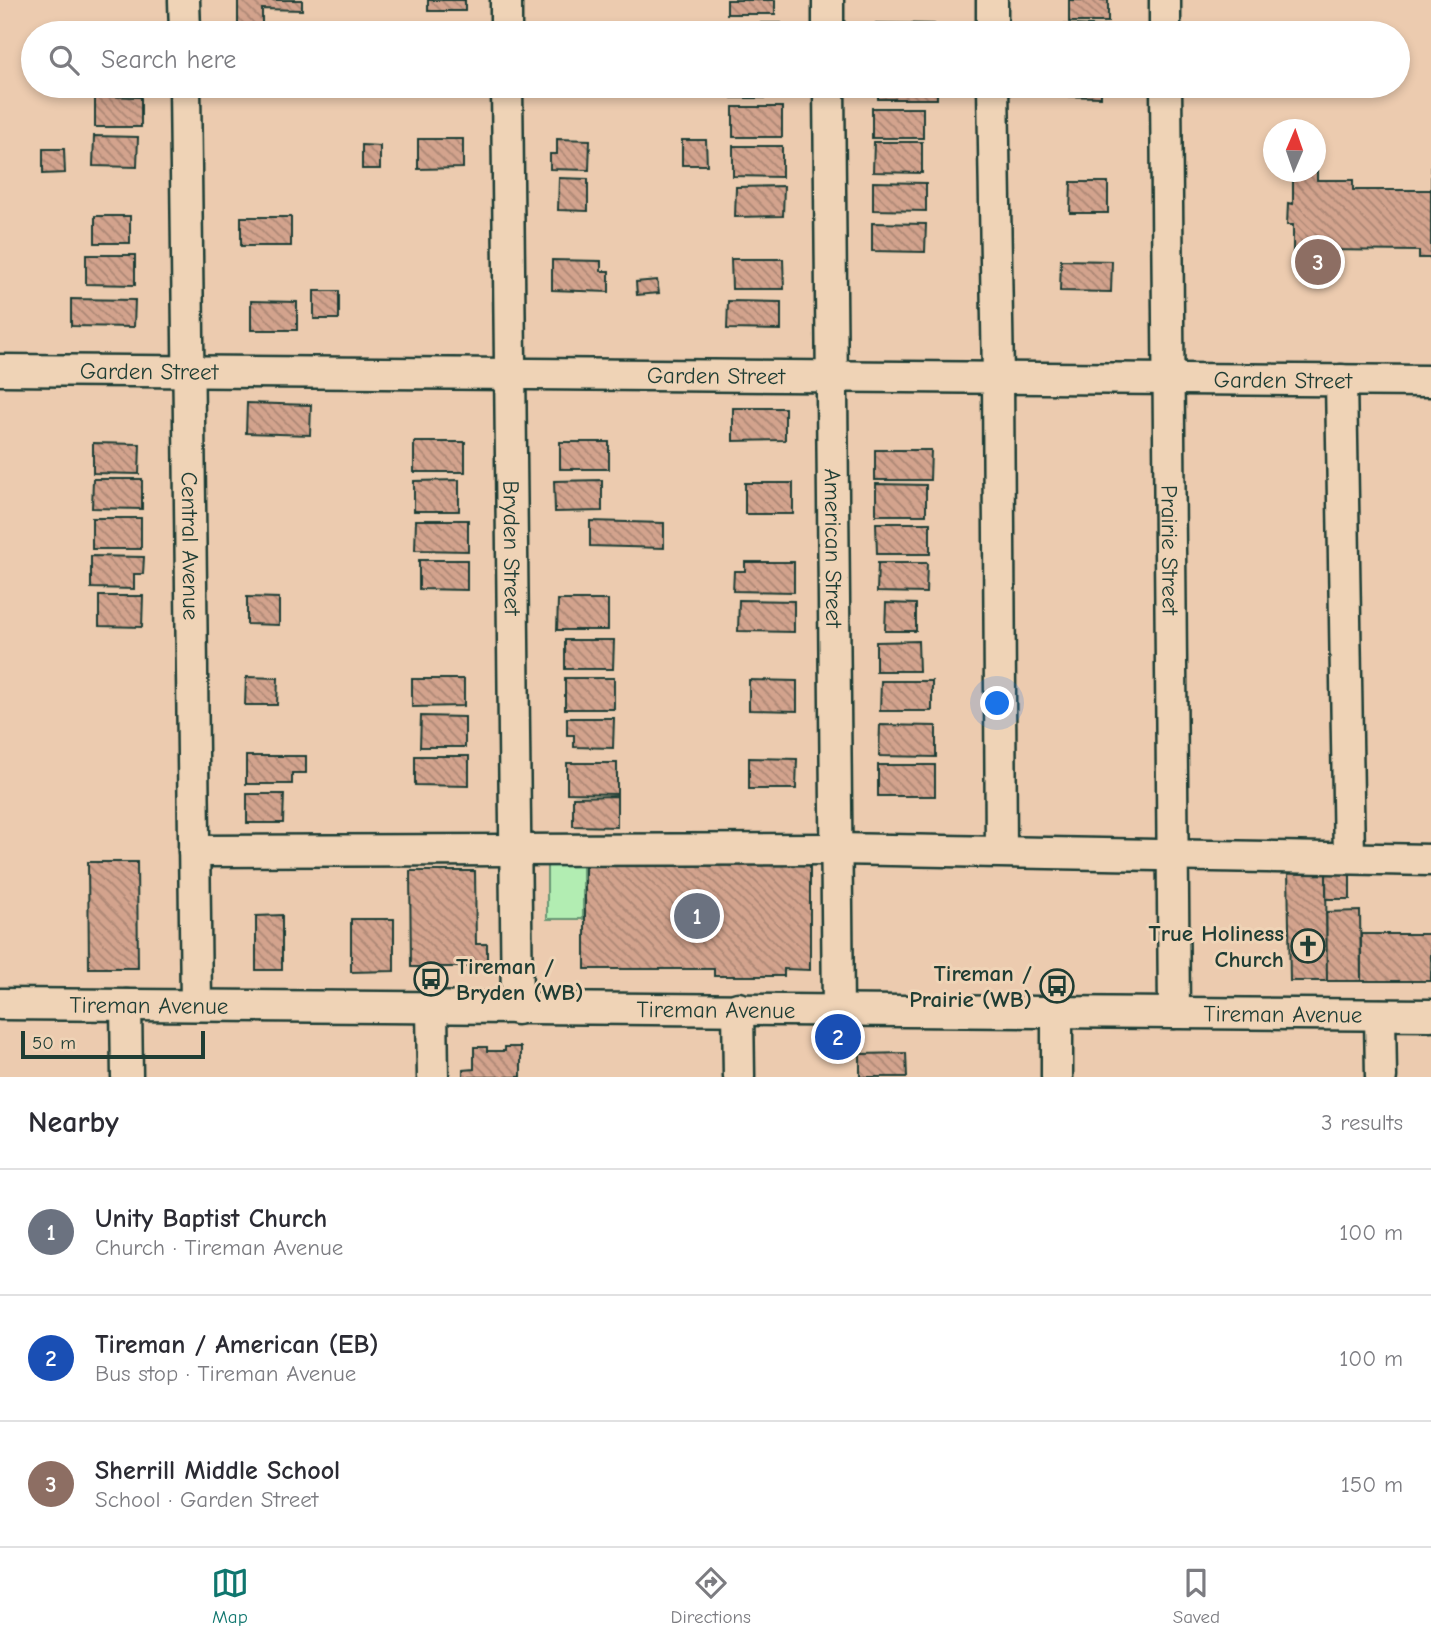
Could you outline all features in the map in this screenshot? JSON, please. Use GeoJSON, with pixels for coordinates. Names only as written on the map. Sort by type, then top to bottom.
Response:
{"type":"FeatureCollection","features":[{"type":"Feature","properties":{"kind":"street"},"geometry":{"type":"LineString","coordinates":[[184,0],[185,21]]}},
{"type":"Feature","properties":{"kind":"street"},"geometry":{"type":"LineString","coordinates":[[506,0],[506,21]]}},
{"type":"Feature","properties":{"kind":"street"},"geometry":{"type":"LineString","coordinates":[[828,0],[828,21]]}},
{"type":"Feature","properties":{"kind":"street"},"geometry":{"type":"LineString","coordinates":[[992,0],[992,21]]}},
{"type":"Feature","properties":{"kind":"street"},"geometry":{"type":"LineString","coordinates":[[1165,0],[1166,21]]}},
{"type":"Feature","properties":{"kind":"street","name":"Central Avenue"},"geometry":{"type":"LineString","coordinates":[[185,98],[196,1006]]}},
{"type":"Feature","properties":{"kind":"street","name":"Bryden Street"},"geometry":{"type":"LineString","coordinates":[[507,98],[517,1009]]}},
{"type":"Feature","properties":{"kind":"street","name":"American Street"},"geometry":{"type":"LineString","coordinates":[[829,98],[838,1011]]}},
{"type":"Feature","properties":{"kind":"street"},"geometry":{"type":"LineString","coordinates":[[993,98],[1001,851]]}},
{"type":"Feature","properties":{"kind":"street","name":"Prairie Street"},"geometry":{"type":"LineString","coordinates":[[1166,98],[1174,1013]]}},
{"type":"Feature","properties":{"kind":"street","name":"Garden Street"},"geometry":{"type":"LineString","coordinates":[[0,370],[1431,381]]}},
{"type":"Feature","properties":{"kind":"street"},"geometry":{"type":"LineString","coordinates":[[1341,380],[1349,859]]}},
{"type":"Feature","properties":{"kind":"street"},"geometry":{"type":"LineString","coordinates":[[194,851],[837,849],[1431,860]]}},
{"type":"Feature","properties":{"kind":"street","name":"Tireman Avenue"},"geometry":{"type":"LineString","coordinates":[[0,1004],[1431,1015]]}},
{"type":"Feature","properties":{"kind":"street"},"geometry":{"type":"LineString","coordinates":[[126,1005],[127,1077]]}},
{"type":"Feature","properties":{"kind":"street"},"geometry":{"type":"LineString","coordinates":[[432,1008],[433,1077]]}},
{"type":"Feature","properties":{"kind":"street"},"geometry":{"type":"LineString","coordinates":[[738,1009],[739,1077]]}},
{"type":"Feature","properties":{"kind":"street"},"geometry":{"type":"LineString","coordinates":[[1056,1013],[1058,1077]]}},
{"type":"Feature","properties":{"kind":"street"},"geometry":{"type":"LineString","coordinates":[[1380,1015],[1381,1077]]}},
{"type":"Feature","properties":{"kind":"green space"},"geometry":{"type":"Polygon","coordinates":[[[547,864],[583,864],[583,919],[547,919],[547,864]]]}},
{"type":"Feature","properties":{"kind":"building"},"geometry":{"type":"Polygon","coordinates":[[[238,0],[302,0],[302,10],[262,9],[262,21],[238,21],[238,0]]]}},
{"type":"Feature","properties":{"kind":"building"},"geometry":{"type":"Polygon","coordinates":[[[428,0],[465,0],[465,11],[428,11],[428,0]]]}},
{"type":"Feature","properties":{"kind":"building"},"geometry":{"type":"Polygon","coordinates":[[[727,0],[775,0],[775,14],[727,14],[727,0]]]}},
{"type":"Feature","properties":{"kind":"building"},"geometry":{"type":"Polygon","coordinates":[[[1069,0],[1108,0],[1108,21],[1069,21],[1069,0]]]}},
{"type":"Feature","properties":{"kind":"building"},"geometry":{"type":"Polygon","coordinates":[[[95,98],[141,98],[141,127],[95,127],[95,98]]]}},
{"type":"Feature","properties":{"kind":"building"},"geometry":{"type":"Polygon","coordinates":[[[878,98],[937,98],[937,99],[878,98]]]}},
{"type":"Feature","properties":{"kind":"building"},"geometry":{"type":"Polygon","coordinates":[[[733,107],[782,107],[782,137],[733,137],[733,107]]]}},
{"type":"Feature","properties":{"kind":"building"},"geometry":{"type":"Polygon","coordinates":[[[872,108],[923,108],[923,138],[872,138],[872,108]]]}},
{"type":"Feature","properties":{"kind":"building"},"geometry":{"type":"Polygon","coordinates":[[[94,136],[138,137],[137,167],[93,166],[94,136]]]}},
{"type":"Feature","properties":{"kind":"building"},"geometry":{"type":"Polygon","coordinates":[[[418,139],[463,139],[463,168],[418,169],[418,139]]]}},
{"type":"Feature","properties":{"kind":"building"},"geometry":{"type":"Polygon","coordinates":[[[557,139],[590,140],[589,170],[550,169],[550,154],[557,154],[557,139]]]}},
{"type":"Feature","properties":{"kind":"building"},"geometry":{"type":"Polygon","coordinates":[[[682,140],[706,140],[707,165],[682,165],[682,140]]]}},
{"type":"Feature","properties":{"kind":"building"},"geometry":{"type":"Polygon","coordinates":[[[874,142],[922,142],[922,173],[873,172],[874,142]]]}},
{"type":"Feature","properties":{"kind":"building"},"geometry":{"type":"Polygon","coordinates":[[[362,145],[380,146],[380,169],[362,169],[362,145]]]}},
{"type":"Feature","properties":{"kind":"building"},"geometry":{"type":"Polygon","coordinates":[[[733,146],[782,146],[782,177],[733,176],[733,146]]]}},
{"type":"Feature","properties":{"kind":"building"},"geometry":{"type":"Polygon","coordinates":[[[43,149],[64,149],[65,173],[43,174],[43,149]]]}},
{"type":"Feature","properties":{"kind":"building"},"geometry":{"type":"Polygon","coordinates":[[[559,178],[588,179],[588,211],[558,210],[559,178]]]}},
{"type":"Feature","properties":{"kind":"building"},"geometry":{"type":"Polygon","coordinates":[[[1353,180],[1353,190],[1431,190],[1431,258],[1419,258],[1419,251],[1320,250],[1320,261],[1293,261],[1293,225],[1287,225],[1288,203],[1293,204],[1293,182],[1353,180]]]}},
{"type":"Feature","properties":{"kind":"building"},"geometry":{"type":"Polygon","coordinates":[[[873,182],[926,183],[926,211],[873,210],[873,182]]]}},
{"type":"Feature","properties":{"kind":"building"},"geometry":{"type":"Polygon","coordinates":[[[1071,182],[1108,182],[1108,213],[1070,213],[1071,182]]]}},
{"type":"Feature","properties":{"kind":"building"},"geometry":{"type":"Polygon","coordinates":[[[784,186],[783,216],[735,217],[736,187],[784,186]]]}},
{"type":"Feature","properties":{"kind":"building"},"geometry":{"type":"Polygon","coordinates":[[[95,216],[130,216],[130,243],[95,243],[95,216]]]}},
{"type":"Feature","properties":{"kind":"building"},"geometry":{"type":"Polygon","coordinates":[[[241,217],[291,217],[291,246],[241,246],[241,217]]]}},
{"type":"Feature","properties":{"kind":"building"},"geometry":{"type":"Polygon","coordinates":[[[872,223],[926,224],[925,252],[872,251],[872,223]]]}},
{"type":"Feature","properties":{"kind":"building"},"geometry":{"type":"Polygon","coordinates":[[[86,255],[135,255],[135,285],[86,284],[86,255]]]}},
{"type":"Feature","properties":{"kind":"building"},"geometry":{"type":"Polygon","coordinates":[[[731,259],[783,259],[784,289],[732,289],[731,259]]]}},
{"type":"Feature","properties":{"kind":"building"},"geometry":{"type":"Polygon","coordinates":[[[552,260],[601,261],[601,271],[609,271],[609,292],[552,290],[552,260]]]}},
{"type":"Feature","properties":{"kind":"building"},"geometry":{"type":"Polygon","coordinates":[[[1061,260],[1112,261],[1111,292],[1060,291],[1061,260]]]}},
{"type":"Feature","properties":{"kind":"building"},"geometry":{"type":"Polygon","coordinates":[[[657,280],[659,293],[637,295],[636,282],[657,280]]]}},
{"type":"Feature","properties":{"kind":"building"},"geometry":{"type":"Polygon","coordinates":[[[314,291],[339,291],[339,319],[314,319],[314,291]]]}},
{"type":"Feature","properties":{"kind":"building"},"geometry":{"type":"Polygon","coordinates":[[[71,299],[135,300],[134,327],[71,326],[71,299]]]}},
{"type":"Feature","properties":{"kind":"building"},"geometry":{"type":"Polygon","coordinates":[[[251,301],[297,302],[297,330],[251,330],[251,301]]]}},
{"type":"Feature","properties":{"kind":"building"},"geometry":{"type":"Polygon","coordinates":[[[728,301],[781,302],[781,330],[727,329],[728,301]]]}},
{"type":"Feature","properties":{"kind":"building"},"geometry":{"type":"Polygon","coordinates":[[[247,403],[311,405],[310,435],[246,433],[247,403]]]}},
{"type":"Feature","properties":{"kind":"building"},"geometry":{"type":"Polygon","coordinates":[[[733,408],[785,408],[785,440],[733,441],[733,408]]]}},
{"type":"Feature","properties":{"kind":"building"},"geometry":{"type":"Polygon","coordinates":[[[414,442],[465,442],[465,472],[414,472],[414,442]]]}},
{"type":"Feature","properties":{"kind":"building"},"geometry":{"type":"Polygon","coordinates":[[[560,442],[609,442],[609,469],[560,469],[560,442]]]}},
{"type":"Feature","properties":{"kind":"building"},"geometry":{"type":"Polygon","coordinates":[[[93,443],[140,444],[139,474],[93,473],[93,443]]]}},
{"type":"Feature","properties":{"kind":"building"},"geometry":{"type":"Polygon","coordinates":[[[875,450],[931,450],[930,480],[875,480],[875,450]]]}},
{"type":"Feature","properties":{"kind":"building"},"geometry":{"type":"Polygon","coordinates":[[[93,479],[142,479],[142,509],[92,508],[93,479]]]}},
{"type":"Feature","properties":{"kind":"building"},"geometry":{"type":"Polygon","coordinates":[[[459,480],[459,511],[414,511],[414,481],[459,480]]]}},
{"type":"Feature","properties":{"kind":"building"},"geometry":{"type":"Polygon","coordinates":[[[602,480],[602,511],[555,512],[554,481],[602,480]]]}},
{"type":"Feature","properties":{"kind":"building"},"geometry":{"type":"Polygon","coordinates":[[[745,483],[793,483],[793,514],[745,514],[745,483]]]}},
{"type":"Feature","properties":{"kind":"building"},"geometry":{"type":"Polygon","coordinates":[[[876,484],[926,485],[926,515],[876,515],[876,484]]]}},
{"type":"Feature","properties":{"kind":"building"},"geometry":{"type":"Polygon","coordinates":[[[92,518],[141,518],[141,549],[92,549],[92,518]]]}},
{"type":"Feature","properties":{"kind":"building"},"geometry":{"type":"Polygon","coordinates":[[[416,520],[468,520],[468,551],[415,550],[416,520]]]}},
{"type":"Feature","properties":{"kind":"building"},"geometry":{"type":"Polygon","coordinates":[[[590,521],[664,523],[664,548],[590,546],[590,521]]]}},
{"type":"Feature","properties":{"kind":"building"},"geometry":{"type":"Polygon","coordinates":[[[876,523],[930,523],[930,554],[877,554],[876,523]]]}},
{"type":"Feature","properties":{"kind":"building"},"geometry":{"type":"Polygon","coordinates":[[[91,556],[144,557],[143,574],[134,574],[134,589],[91,588],[91,556]]]}},
{"type":"Feature","properties":{"kind":"building"},"geometry":{"type":"Polygon","coordinates":[[[419,560],[467,560],[467,590],[419,589],[419,560]]]}},
{"type":"Feature","properties":{"kind":"building"},"geometry":{"type":"Polygon","coordinates":[[[745,562],[794,562],[794,592],[733,591],[734,571],[745,571],[745,562]]]}},
{"type":"Feature","properties":{"kind":"building"},"geometry":{"type":"Polygon","coordinates":[[[878,563],[927,563],[926,593],[877,592],[878,563]]]}},
{"type":"Feature","properties":{"kind":"building"},"geometry":{"type":"Polygon","coordinates":[[[99,596],[143,596],[142,627],[99,626],[99,596]]]}},
{"type":"Feature","properties":{"kind":"building"},"geometry":{"type":"Polygon","coordinates":[[[247,597],[279,598],[279,625],[247,624],[247,597]]]}},
{"type":"Feature","properties":{"kind":"building"},"geometry":{"type":"Polygon","coordinates":[[[558,600],[608,600],[608,630],[557,630],[558,600]]]}},
{"type":"Feature","properties":{"kind":"building"},"geometry":{"type":"Polygon","coordinates":[[[739,600],[794,601],[794,632],[738,631],[739,600]]]}},
{"type":"Feature","properties":{"kind":"building"},"geometry":{"type":"Polygon","coordinates":[[[886,603],[916,604],[916,631],[885,631],[886,603]]]}},
{"type":"Feature","properties":{"kind":"building"},"geometry":{"type":"Polygon","coordinates":[[[565,640],[614,640],[613,669],[565,669],[565,640]]]}},
{"type":"Feature","properties":{"kind":"building"},"geometry":{"type":"Polygon","coordinates":[[[918,641],[919,671],[876,671],[876,642],[918,641]]]}},
{"type":"Feature","properties":{"kind":"building"},"geometry":{"type":"Polygon","coordinates":[[[246,677],[278,678],[277,705],[245,705],[246,677]]]}},
{"type":"Feature","properties":{"kind":"building"},"geometry":{"type":"Polygon","coordinates":[[[565,678],[614,678],[614,709],[565,709],[565,678]]]}},
{"type":"Feature","properties":{"kind":"building"},"geometry":{"type":"Polygon","coordinates":[[[412,679],[464,679],[464,706],[412,707],[412,679]]]}},
{"type":"Feature","properties":{"kind":"building"},"geometry":{"type":"Polygon","coordinates":[[[749,680],[797,681],[797,711],[749,710],[749,680]]]}},
{"type":"Feature","properties":{"kind":"building"},"geometry":{"type":"Polygon","coordinates":[[[881,681],[932,681],[932,711],[880,711],[881,681]]]}},
{"type":"Feature","properties":{"kind":"building"},"geometry":{"type":"Polygon","coordinates":[[[421,716],[465,717],[465,747],[420,747],[421,716]]]}},
{"type":"Feature","properties":{"kind":"building"},"geometry":{"type":"Polygon","coordinates":[[[567,718],[614,718],[613,748],[574,747],[574,735],[567,735],[567,718]]]}},
{"type":"Feature","properties":{"kind":"building"},"geometry":{"type":"Polygon","coordinates":[[[880,725],[936,726],[936,757],[879,756],[880,725]]]}},
{"type":"Feature","properties":{"kind":"building"},"geometry":{"type":"Polygon","coordinates":[[[246,756],[306,756],[306,773],[292,773],[292,784],[246,784],[246,756]]]}},
{"type":"Feature","properties":{"kind":"building"},"geometry":{"type":"Polygon","coordinates":[[[415,756],[469,756],[469,786],[415,785],[415,756]]]}},
{"type":"Feature","properties":{"kind":"building"},"geometry":{"type":"Polygon","coordinates":[[[749,758],[797,759],[796,789],[749,789],[749,758]]]}},
{"type":"Feature","properties":{"kind":"building"},"geometry":{"type":"Polygon","coordinates":[[[567,763],[617,763],[617,794],[567,793],[567,763]]]}},
{"type":"Feature","properties":{"kind":"building"},"geometry":{"type":"Polygon","coordinates":[[[878,765],[935,765],[935,796],[878,796],[878,765]]]}},
{"type":"Feature","properties":{"kind":"building"},"geometry":{"type":"Polygon","coordinates":[[[247,794],[284,794],[283,823],[247,823],[247,794]]]}},
{"type":"Feature","properties":{"kind":"building"},"geometry":{"type":"Polygon","coordinates":[[[617,796],[617,827],[573,826],[573,797],[617,796]]]}},
{"type":"Feature","properties":{"kind":"building"},"geometry":{"type":"Polygon","coordinates":[[[88,862],[137,862],[138,968],[89,968],[88,862]]]}},
{"type":"Feature","properties":{"kind":"building"},"geometry":{"type":"Polygon","coordinates":[[[585,863],[810,863],[810,970],[784,969],[784,976],[714,976],[714,969],[585,969],[585,863]]]}},
{"type":"Feature","properties":{"kind":"building"},"geometry":{"type":"Polygon","coordinates":[[[410,871],[475,871],[476,944],[487,944],[487,967],[411,967],[410,871]]]}},
{"type":"Feature","properties":{"kind":"building","name":"True Holiness Church"},"geometry":{"type":"Polygon","coordinates":[[[1326,871],[1327,981],[1290,981],[1288,872],[1326,871]]]}},
{"type":"Feature","properties":{"kind":"building"},"geometry":{"type":"Polygon","coordinates":[[[1326,871],[1350,871],[1350,899],[1326,899],[1326,871]]]}},
{"type":"Feature","properties":{"kind":"building"},"geometry":{"type":"Polygon","coordinates":[[[1360,911],[1361,981],[1327,981],[1326,912],[1360,911]]]}},
{"type":"Feature","properties":{"kind":"building"},"geometry":{"type":"Polygon","coordinates":[[[282,915],[282,970],[256,970],[256,916],[282,915]]]}},
{"type":"Feature","properties":{"kind":"building"},"geometry":{"type":"Polygon","coordinates":[[[351,919],[394,919],[394,971],[351,972],[351,919]]]}},
{"type":"Feature","properties":{"kind":"building"},"geometry":{"type":"Polygon","coordinates":[[[1361,934],[1431,934],[1431,981],[1361,981],[1361,934]]]}},
{"type":"Feature","properties":{"kind":"building"},"geometry":{"type":"Polygon","coordinates":[[[474,1047],[487,1047],[487,1051],[505,1051],[505,1047],[521,1047],[521,1077],[463,1077],[463,1070],[474,1069],[474,1047]]]}},
{"type":"Feature","properties":{"kind":"building"},"geometry":{"type":"Polygon","coordinates":[[[906,1053],[907,1077],[860,1077],[860,1054],[906,1053]]]}},
{"type":"Feature","properties":{"kind":"place","name":"Sherrill Middle School"},"geometry":{"type":"Point","coordinates":[1318,262]}},
{"type":"Feature","properties":{"kind":"place","name":"Unity Baptist Church"},"geometry":{"type":"Point","coordinates":[697,916]}},
{"type":"Feature","properties":{"kind":"place","name":"True Holiness Church"},"geometry":{"type":"Point","coordinates":[1308,946]}},
{"type":"Feature","properties":{"kind":"place","name":"Tireman / Bryden (WB)"},"geometry":{"type":"Point","coordinates":[431,979]}},
{"type":"Feature","properties":{"kind":"place","name":"Tireman / Prairie (WB)"},"geometry":{"type":"Point","coordinates":[1057,986]}},
{"type":"Feature","properties":{"kind":"place","name":"Tireman / American (EB)"},"geometry":{"type":"Point","coordinates":[838,1037]}}]}
